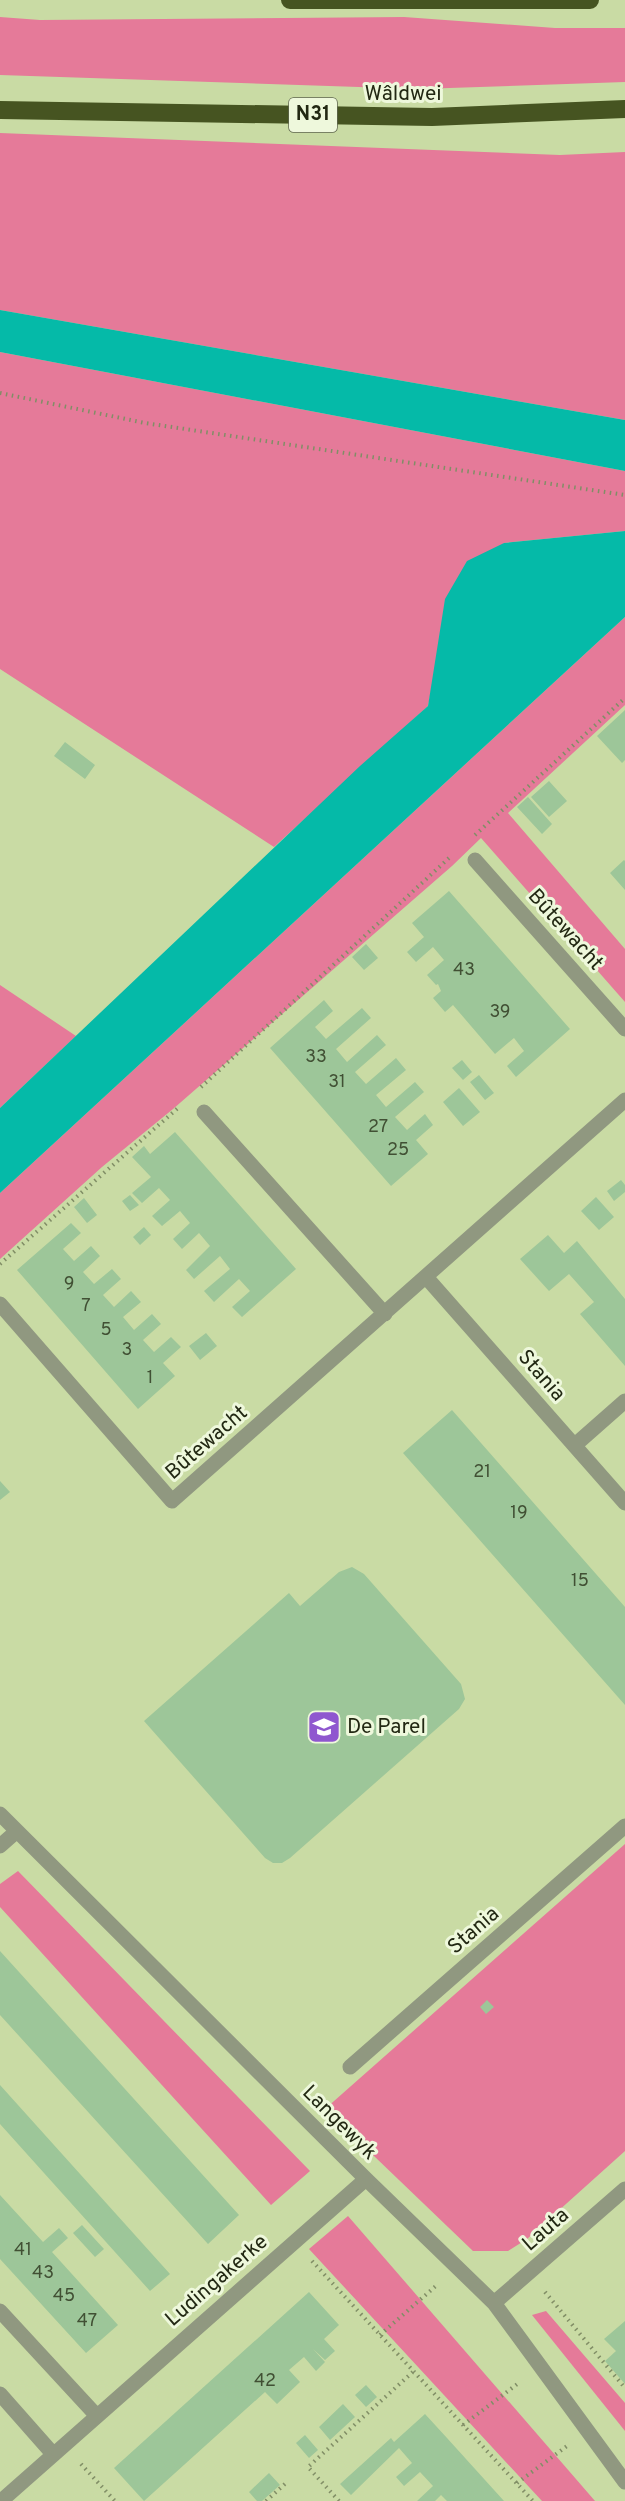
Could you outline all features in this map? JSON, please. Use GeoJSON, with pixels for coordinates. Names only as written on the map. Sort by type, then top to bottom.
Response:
{"type":"FeatureCollection","features":[{"type":"Feature","properties":{"kind":"highway"},"geometry":{"type":"LineString","coordinates":[[290,0],[590,0]]}},
{"type":"Feature","properties":{"kind":"highway","name":"Wâldwei"},"geometry":{"type":"LineString","coordinates":[[0,110],[432,117],[625,109]]}},
{"type":"Feature","properties":{"kind":"street","name":"Bûtewacht"},"geometry":{"type":"LineString","coordinates":[[475,860],[625,1029]]}},
{"type":"Feature","properties":{"kind":"street","name":"Bûtewacht"},"geometry":{"type":"LineString","coordinates":[[0,1304],[172,1501],[625,1100]]}},
{"type":"Feature","properties":{"kind":"street"},"geometry":{"type":"LineString","coordinates":[[204,1112],[385,1314]]}},
{"type":"Feature","properties":{"kind":"street","name":"Stania"},"geometry":{"type":"LineString","coordinates":[[426,1277],[625,1503]]}},
{"type":"Feature","properties":{"kind":"street"},"geometry":{"type":"LineString","coordinates":[[574,1445],[625,1401]]}},
{"type":"Feature","properties":{"kind":"street","name":"Langewyk"},"geometry":{"type":"LineString","coordinates":[[0,1814],[366,2179],[495,2303],[625,2482]]}},
{"type":"Feature","properties":{"kind":"street","name":"Stania"},"geometry":{"type":"LineString","coordinates":[[350,2067],[625,1826]]}},
{"type":"Feature","properties":{"kind":"street"},"geometry":{"type":"LineString","coordinates":[[0,1846],[16,1831]]}},
{"type":"Feature","properties":{"kind":"street","name":"Ludingakerke"},"geometry":{"type":"LineString","coordinates":[[1,2501],[366,2179]]}},
{"type":"Feature","properties":{"kind":"street","name":"Lauta"},"geometry":{"type":"LineString","coordinates":[[495,2303],[625,2189]]}},
{"type":"Feature","properties":{"kind":"street"},"geometry":{"type":"LineString","coordinates":[[0,2310],[96,2415]]}},
{"type":"Feature","properties":{"kind":"street"},"geometry":{"type":"LineString","coordinates":[[0,2394],[59,2449]]}},
{"type":"Feature","properties":{"kind":"path"},"geometry":{"type":"LineString","coordinates":[[0,393],[145,423],[625,495]]}},
{"type":"Feature","properties":{"kind":"path"},"geometry":{"type":"LineString","coordinates":[[469,840],[625,698]]}},
{"type":"Feature","properties":{"kind":"path"},"geometry":{"type":"LineString","coordinates":[[200,1089],[452,856]]}},
{"type":"Feature","properties":{"kind":"path"},"geometry":{"type":"LineString","coordinates":[[0,1264],[183,1104]]}},
{"type":"Feature","properties":{"kind":"path"},"geometry":{"type":"LineString","coordinates":[[294,2242],[533,2501]]}},
{"type":"Feature","properties":{"kind":"path"},"geometry":{"type":"LineString","coordinates":[[380,2335],[457,2267]]}},
{"type":"Feature","properties":{"kind":"path"},"geometry":{"type":"LineString","coordinates":[[529,2274],[625,2388]]}},
{"type":"Feature","properties":{"kind":"path"},"geometry":{"type":"LineString","coordinates":[[463,2425],[540,2366]]}},
{"type":"Feature","properties":{"kind":"path"},"geometry":{"type":"LineString","coordinates":[[339,2501],[308,2467],[414,2371]]}},
{"type":"Feature","properties":{"kind":"path"},"geometry":{"type":"LineString","coordinates":[[517,2483],[588,2431]]}},
{"type":"Feature","properties":{"kind":"path"},"geometry":{"type":"LineString","coordinates":[[59,2449],[115,2501]]}},
{"type":"Feature","properties":{"kind":"path"},"geometry":{"type":"LineString","coordinates":[[266,2501],[287,2482]]}},
{"type":"Feature","properties":{"kind":"shaded area"},"geometry":{"type":"Polygon","coordinates":[[[0,17],[40,20],[404,17],[555,28],[625,28],[625,82],[419,89],[0,75],[0,17]]]}},
{"type":"Feature","properties":{"kind":"shaded area"},"geometry":{"type":"Polygon","coordinates":[[[0,133],[560,155],[625,152],[625,420],[0,310],[0,133]]]}},
{"type":"Feature","properties":{"kind":"shaded area"},"geometry":{"type":"Polygon","coordinates":[[[0,352],[625,471],[625,531],[504,543],[436,668],[428,706],[274,847],[0,669],[0,352]]]}},
{"type":"Feature","properties":{"kind":"shaded area"},"geometry":{"type":"Polygon","coordinates":[[[625,617],[625,705],[508,813],[625,949],[625,1002],[481,838],[452,866],[173,1109],[102,1167],[0,1259],[0,1193],[625,617]]]}},
{"type":"Feature","properties":{"kind":"shaded area"},"geometry":{"type":"Polygon","coordinates":[[[0,985],[76,1036],[0,1108],[0,985]]]}},
{"type":"Feature","properties":{"kind":"shaded area"},"geometry":{"type":"Polygon","coordinates":[[[625,1844],[625,2151],[527,2239],[508,2251],[473,2251],[325,2109],[625,1844]]]}},
{"type":"Feature","properties":{"kind":"shaded area"},"geometry":{"type":"Polygon","coordinates":[[[18,1871],[310,2171],[271,2205],[0,1907],[0,1884],[18,1871]]]}},
{"type":"Feature","properties":{"kind":"shaded area"},"geometry":{"type":"Polygon","coordinates":[[[348,2216],[595,2501],[542,2501],[309,2249],[348,2216]]]}},
{"type":"Feature","properties":{"kind":"shaded area"},"geometry":{"type":"Polygon","coordinates":[[[546,2311],[625,2403],[625,2431],[532,2315],[546,2311]]]}},
{"type":"Feature","properties":{"kind":"water"},"geometry":{"type":"Polygon","coordinates":[[[0,310],[625,420],[625,471],[0,352],[0,310]]]}},
{"type":"Feature","properties":{"kind":"water"},"geometry":{"type":"Polygon","coordinates":[[[625,531],[625,617],[0,1193],[0,1108],[360,766],[428,706],[445,599],[467,561],[504,543],[625,531]]]}},
{"type":"Feature","properties":{"kind":"building"},"geometry":{"type":"Polygon","coordinates":[[[625,710],[625,760],[622,763],[597,736],[625,710]]]}},
{"type":"Feature","properties":{"kind":"building"},"geometry":{"type":"Polygon","coordinates":[[[65,742],[95,765],[85,779],[54,756],[65,742]]]}},
{"type":"Feature","properties":{"kind":"building"},"geometry":{"type":"Polygon","coordinates":[[[549,781],[567,801],[549,817],[531,797],[549,781]]]}},
{"type":"Feature","properties":{"kind":"building"},"geometry":{"type":"Polygon","coordinates":[[[528,797],[552,824],[542,834],[517,807],[528,797]]]}},
{"type":"Feature","properties":{"kind":"building"},"geometry":{"type":"Polygon","coordinates":[[[625,861],[625,890],[610,873],[625,861]]]}},
{"type":"Feature","properties":{"kind":"building"},"geometry":{"type":"Polygon","coordinates":[[[449,891],[570,1029],[516,1077],[507,1066],[524,1051],[514,1038],[495,1054],[453,1005],[445,1012],[433,998],[441,991],[438,984],[436,985],[427,975],[444,960],[433,947],[416,962],[407,952],[424,937],[412,923],[449,891]]]}},
{"type":"Feature","properties":{"kind":"building"},"geometry":{"type":"Polygon","coordinates":[[[366,944],[378,958],[364,970],[352,957],[366,944]]]}},
{"type":"Feature","properties":{"kind":"building"},"geometry":{"type":"Polygon","coordinates":[[[324,1000],[333,1011],[315,1027],[326,1039],[362,1008],[371,1018],[336,1049],[347,1062],[377,1035],[386,1045],[355,1072],[366,1084],[396,1058],[406,1070],[376,1095],[386,1107],[415,1082],[424,1092],[395,1117],[407,1130],[425,1114],[433,1125],[416,1140],[428,1154],[391,1186],[270,1048],[324,1000]]]}},
{"type":"Feature","properties":{"kind":"building"},"geometry":{"type":"Polygon","coordinates":[[[462,1060],[472,1072],[463,1080],[452,1068],[462,1060]]]}},
{"type":"Feature","properties":{"kind":"building"},"geometry":{"type":"Polygon","coordinates":[[[479,1075],[494,1093],[485,1100],[470,1082],[479,1075]]]}},
{"type":"Feature","properties":{"kind":"building"},"geometry":{"type":"Polygon","coordinates":[[[459,1088],[480,1112],[463,1126],[443,1102],[459,1088]]]}},
{"type":"Feature","properties":{"kind":"building"},"geometry":{"type":"Polygon","coordinates":[[[175,1132],[296,1269],[242,1317],[232,1307],[250,1291],[239,1279],[214,1302],[204,1291],[230,1269],[220,1256],[194,1279],[186,1270],[210,1246],[199,1233],[182,1249],[173,1239],[190,1223],[180,1211],[162,1226],[152,1216],[170,1200],[159,1188],[142,1203],[132,1193],[151,1177],[132,1157],[144,1146],[150,1154],[175,1132]]]}},
{"type":"Feature","properties":{"kind":"building"},"geometry":{"type":"Polygon","coordinates":[[[621,1180],[625,1185],[625,1192],[614,1201],[607,1191],[621,1180]]]}},
{"type":"Feature","properties":{"kind":"building"},"geometry":{"type":"Polygon","coordinates":[[[130,1195],[139,1205],[130,1211],[122,1201],[130,1195]]]}},
{"type":"Feature","properties":{"kind":"building"},"geometry":{"type":"Polygon","coordinates":[[[596,1197],[614,1217],[599,1230],[581,1211],[596,1197]]]}},
{"type":"Feature","properties":{"kind":"building"},"geometry":{"type":"Polygon","coordinates":[[[84,1198],[97,1215],[87,1223],[74,1207],[84,1198]]]}},
{"type":"Feature","properties":{"kind":"building"},"geometry":{"type":"Polygon","coordinates":[[[71,1223],[81,1233],[63,1249],[74,1261],[91,1246],[100,1256],[83,1272],[94,1284],[112,1269],[121,1279],[103,1295],[114,1307],[131,1291],[141,1302],[123,1317],[134,1330],[152,1314],[161,1324],[143,1340],[154,1352],[171,1337],[181,1347],[163,1363],[175,1376],[138,1409],[17,1270],[71,1223]]]}},
{"type":"Feature","properties":{"kind":"building"},"geometry":{"type":"Polygon","coordinates":[[[144,1227],[151,1235],[140,1245],[133,1237],[144,1227]]]}},
{"type":"Feature","properties":{"kind":"building"},"geometry":{"type":"Polygon","coordinates":[[[548,1235],[564,1253],[577,1241],[625,1299],[625,1366],[580,1314],[594,1302],[569,1274],[549,1291],[520,1259],[548,1235]]]}},
{"type":"Feature","properties":{"kind":"building"},"geometry":{"type":"Polygon","coordinates":[[[206,1333],[217,1346],[200,1360],[189,1346],[206,1333]]]}},
{"type":"Feature","properties":{"kind":"building"},"geometry":{"type":"Polygon","coordinates":[[[452,1410],[625,1607],[625,1705],[403,1453],[452,1410]]]}},
{"type":"Feature","properties":{"kind":"building"},"geometry":{"type":"Polygon","coordinates":[[[0,1481],[10,1492],[0,1500],[0,1481]]]}},
{"type":"Feature","properties":{"kind":"building"},"geometry":{"type":"Polygon","coordinates":[[[352,1567],[364,1574],[461,1684],[465,1699],[459,1709],[290,1858],[282,1863],[273,1863],[265,1858],[144,1721],[289,1593],[300,1606],[339,1572],[352,1567]]]}},
{"type":"Feature","properties":{"kind":"building"},"geometry":{"type":"Polygon","coordinates":[[[0,1951],[239,2215],[208,2244],[0,2015],[0,1951]]]}},
{"type":"Feature","properties":{"kind":"building"},"geometry":{"type":"Polygon","coordinates":[[[487,2000],[494,2007],[486,2014],[480,2007],[487,2000]]]}},
{"type":"Feature","properties":{"kind":"building"},"geometry":{"type":"Polygon","coordinates":[[[0,2085],[170,2274],[150,2291],[0,2124],[0,2085]]]}},
{"type":"Feature","properties":{"kind":"building"},"geometry":{"type":"Polygon","coordinates":[[[0,2195],[43,2242],[59,2228],[68,2238],[52,2252],[118,2325],[86,2353],[0,2259],[0,2195]]]}},
{"type":"Feature","properties":{"kind":"building"},"geometry":{"type":"Polygon","coordinates":[[[82,2225],[104,2249],[95,2257],[73,2233],[82,2225]]]}},
{"type":"Feature","properties":{"kind":"building"},"geometry":{"type":"Polygon","coordinates":[[[309,2292],[339,2325],[324,2339],[335,2351],[325,2360],[313,2349],[325,2362],[316,2371],[304,2357],[289,2370],[300,2382],[277,2404],[265,2392],[144,2501],[114,2468],[309,2292]]]}},
{"type":"Feature","properties":{"kind":"building"},"geometry":{"type":"Polygon","coordinates":[[[625,2321],[625,2384],[605,2361],[616,2351],[604,2339],[625,2321]]]}},
{"type":"Feature","properties":{"kind":"building"},"geometry":{"type":"Polygon","coordinates":[[[366,2385],[377,2397],[366,2407],[355,2395],[366,2385]]]}},
{"type":"Feature","properties":{"kind":"building"},"geometry":{"type":"Polygon","coordinates":[[[343,2404],[355,2417],[330,2440],[319,2427],[343,2404]]]}},
{"type":"Feature","properties":{"kind":"building"},"geometry":{"type":"Polygon","coordinates":[[[425,2414],[504,2501],[447,2501],[441,2495],[435,2501],[417,2501],[433,2486],[420,2472],[404,2486],[396,2477],[412,2463],[399,2448],[351,2495],[340,2484],[391,2438],[394,2442],[425,2414]]]}},
{"type":"Feature","properties":{"kind":"building"},"geometry":{"type":"Polygon","coordinates":[[[305,2435],[318,2450],[309,2458],[296,2443],[305,2435]]]}},
{"type":"Feature","properties":{"kind":"building"},"geometry":{"type":"Polygon","coordinates":[[[269,2473],[280,2485],[262,2501],[257,2501],[249,2492],[269,2473]]]}},
{"type":"Feature","properties":{"kind":"place","name":"De Parel"},"geometry":{"type":"Point","coordinates":[324,1727]}}]}
